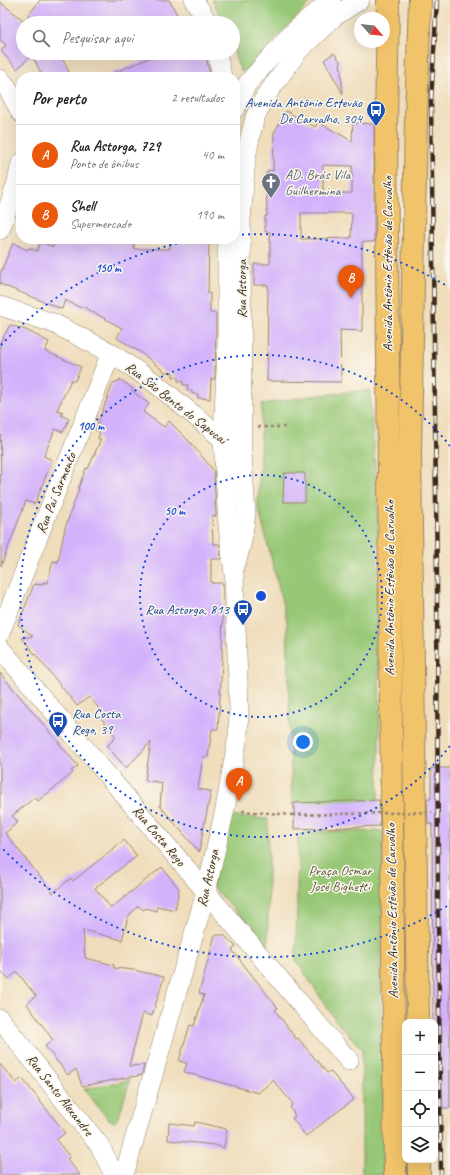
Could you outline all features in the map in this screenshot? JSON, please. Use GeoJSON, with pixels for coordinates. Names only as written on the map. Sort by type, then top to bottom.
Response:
{"type":"FeatureCollection","features":[{"type":"Feature","properties":{"kind":"highway","name":"Avenida Antônio Estêvão de Carvalho"},"geometry":{"type":"LineString","coordinates":[[388,0],[386,126],[395,1175]]}},
{"type":"Feature","properties":{"kind":"highway","name":"Avenida Antônio Estêvão de Carvalho"},"geometry":{"type":"LineString","coordinates":[[418,1019],[410,454],[416,118],[420,0]]}},
{"type":"Feature","properties":{"kind":"highway"},"geometry":{"type":"LineString","coordinates":[[419,1163],[419,1175]]}},
{"type":"Feature","properties":{"kind":"street"},"geometry":{"type":"LineString","coordinates":[[194,0],[204,16]]}},
{"type":"Feature","properties":{"kind":"street"},"geometry":{"type":"LineString","coordinates":[[231,72],[290,35],[330,0]]}},
{"type":"Feature","properties":{"kind":"street","name":"Rua Astorga"},"geometry":{"type":"LineString","coordinates":[[234,573],[242,541],[246,513],[242,454],[241,220],[246,158],[250,137],[256,116],[265,97],[272,85],[299,50],[335,16],[360,0]]}},
{"type":"Feature","properties":{"kind":"street"},"geometry":{"type":"LineString","coordinates":[[240,76],[272,85]]}},
{"type":"Feature","properties":{"kind":"street"},"geometry":{"type":"LineString","coordinates":[[0,79],[7,87],[16,104]]}},
{"type":"Feature","properties":{"kind":"street"},"geometry":{"type":"LineString","coordinates":[[0,230],[16,186]]}},
{"type":"Feature","properties":{"kind":"street","name":"Rua Astorga"},"geometry":{"type":"LineString","coordinates":[[124,1175],[206,892],[225,809],[238,736],[239,709],[234,573],[228,526],[223,440],[227,345],[227,244]]}},
{"type":"Feature","properties":{"kind":"street","name":"Rua São Bento do Sapucaí"},"geometry":{"type":"LineString","coordinates":[[0,306],[53,323],[111,353],[155,382],[200,418],[223,440],[242,454]]}},
{"type":"Feature","properties":{"kind":"street","name":"Rua Pai Sarmento"},"geometry":{"type":"LineString","coordinates":[[0,633],[111,353]]}},
{"type":"Feature","properties":{"kind":"street","name":"Rua Costa Rego"},"geometry":{"type":"LineString","coordinates":[[0,648],[349,1061]]}},
{"type":"Feature","properties":{"kind":"street","name":"Rua Santo Alexandre"},"geometry":{"type":"LineString","coordinates":[[0,1019],[100,1146],[114,1175]]}},
{"type":"Feature","properties":{"kind":"path"},"geometry":{"type":"LineString","coordinates":[[242,428],[287,427]]}},
{"type":"Feature","properties":{"kind":"path"},"geometry":{"type":"LineString","coordinates":[[225,809],[293,815],[432,812]]}},
{"type":"Feature","properties":{"kind":"green space"},"geometry":{"type":"Polygon","coordinates":[[[212,0],[313,0],[243,72],[241,71],[236,60],[240,60],[240,16],[220,16],[212,0]]]}},
{"type":"Feature","properties":{"kind":"green space"},"geometry":{"type":"Polygon","coordinates":[[[370,390],[378,510],[377,617],[380,713],[378,800],[292,805],[287,621],[258,506],[262,404],[311,396],[370,390]]]}},
{"type":"Feature","properties":{"kind":"green space"},"geometry":{"type":"Polygon","coordinates":[[[230,816],[268,819],[268,946],[212,886],[230,816]]]}},
{"type":"Feature","properties":{"kind":"green space","name":"Praça Osmar José Bighetti"},"geometry":{"type":"Polygon","coordinates":[[[383,831],[380,1040],[385,1064],[382,1175],[362,1175],[362,1049],[336,1021],[296,960],[298,834],[307,832],[383,831]]]}},
{"type":"Feature","properties":{"kind":"green space"},"geometry":{"type":"Polygon","coordinates":[[[130,1080],[119,1116],[115,1122],[108,1119],[84,1089],[130,1080]]]}},
{"type":"Feature","properties":{"kind":"building"},"geometry":{"type":"Polygon","coordinates":[[[40,0],[169,0],[178,16],[28,16],[40,0]]]}},
{"type":"Feature","properties":{"kind":"building"},"geometry":{"type":"Polygon","coordinates":[[[0,2],[18,16],[16,16],[16,60],[27,60],[17,69],[1,51],[6,45],[0,40],[0,2]]]}},
{"type":"Feature","properties":{"kind":"building"},"geometry":{"type":"Polygon","coordinates":[[[334,53],[340,61],[343,94],[324,60],[334,53]]]}},
{"type":"Feature","properties":{"kind":"building"},"geometry":{"type":"Polygon","coordinates":[[[34,60],[63,60],[69,72],[40,72],[34,60]]]}},
{"type":"Feature","properties":{"kind":"building"},"geometry":{"type":"Polygon","coordinates":[[[145,60],[207,60],[210,72],[115,72],[145,60]]]}},
{"type":"Feature","properties":{"kind":"building"},"geometry":{"type":"Polygon","coordinates":[[[286,111],[315,127],[318,122],[352,141],[353,123],[374,124],[374,242],[362,242],[362,331],[340,330],[341,382],[267,381],[268,285],[254,285],[254,264],[270,264],[270,232],[265,232],[265,216],[267,216],[266,173],[268,173],[268,170],[273,171],[274,133],[286,111]],[[323,165],[323,193],[352,193],[352,166],[323,165]],[[301,213],[301,239],[351,238],[352,213],[301,213]]]}},
{"type":"Feature","properties":{"kind":"building"},"geometry":{"type":"Polygon","coordinates":[[[13,243],[27,250],[29,248],[37,251],[40,244],[46,244],[53,247],[54,244],[134,244],[134,249],[170,249],[170,244],[209,244],[208,293],[210,293],[210,313],[216,313],[215,379],[211,379],[210,399],[198,398],[198,394],[192,394],[192,390],[187,390],[188,385],[183,385],[183,381],[178,381],[178,377],[173,377],[173,372],[165,372],[140,352],[117,338],[122,328],[82,306],[81,308],[65,300],[62,309],[0,284],[0,274],[13,243]]]}},
{"type":"Feature","properties":{"kind":"building"},"geometry":{"type":"Polygon","coordinates":[[[10,325],[26,330],[49,342],[45,351],[81,367],[75,381],[71,380],[57,410],[63,412],[61,415],[69,419],[63,432],[55,429],[44,456],[52,460],[35,504],[26,501],[1,566],[0,343],[10,325]]]}},
{"type":"Feature","properties":{"kind":"building"},"geometry":{"type":"Polygon","coordinates":[[[121,380],[149,404],[143,412],[164,427],[169,421],[189,441],[214,471],[216,516],[212,516],[213,544],[219,544],[221,559],[211,559],[211,583],[223,583],[222,663],[218,729],[212,729],[208,757],[203,757],[198,789],[211,791],[199,852],[160,806],[162,783],[145,780],[151,742],[126,768],[107,746],[116,737],[101,718],[105,715],[89,697],[77,706],[22,638],[33,636],[18,625],[34,584],[43,585],[43,582],[47,583],[53,561],[58,562],[65,528],[78,489],[86,468],[88,469],[101,439],[98,438],[100,432],[95,430],[113,383],[121,380]]]}},
{"type":"Feature","properties":{"kind":"building"},"geometry":{"type":"Polygon","coordinates":[[[284,473],[305,473],[305,502],[283,502],[284,473]]]}},
{"type":"Feature","properties":{"kind":"building"},"geometry":{"type":"Polygon","coordinates":[[[0,673],[78,766],[71,771],[73,773],[38,801],[35,797],[12,816],[18,822],[5,833],[53,893],[71,878],[73,881],[124,840],[137,856],[95,888],[111,908],[162,867],[179,889],[175,910],[157,906],[156,911],[145,908],[144,910],[138,906],[128,917],[122,940],[83,930],[85,958],[114,965],[114,968],[134,970],[164,977],[152,1016],[143,1013],[129,1066],[144,1065],[142,1075],[82,1086],[76,1069],[68,1075],[45,1046],[53,1040],[27,1004],[36,996],[17,972],[8,979],[0,970],[0,673]]]}},
{"type":"Feature","properties":{"kind":"building"},"geometry":{"type":"Polygon","coordinates":[[[431,768],[450,768],[450,1108],[438,1108],[438,1019],[433,1019],[432,824],[428,824],[427,799],[431,799],[431,768]]]}},
{"type":"Feature","properties":{"kind":"building"},"geometry":{"type":"Polygon","coordinates":[[[379,800],[380,826],[294,829],[294,803],[379,800]]]}},
{"type":"Feature","properties":{"kind":"building"},"geometry":{"type":"Polygon","coordinates":[[[215,935],[224,935],[236,947],[232,950],[278,1008],[275,1010],[296,1039],[298,1038],[327,1073],[330,1071],[354,1099],[306,1136],[292,1118],[295,1116],[290,1107],[293,1104],[273,1080],[258,1093],[184,1072],[187,1063],[179,1061],[190,1025],[194,1026],[204,995],[199,993],[215,935]]]}},
{"type":"Feature","properties":{"kind":"building"},"geometry":{"type":"Polygon","coordinates":[[[0,1064],[16,1083],[22,1078],[65,1133],[56,1140],[70,1157],[67,1159],[80,1175],[0,1175],[0,1064]]]}},
{"type":"Feature","properties":{"kind":"building"},"geometry":{"type":"Polygon","coordinates":[[[195,1122],[227,1129],[224,1148],[215,1145],[168,1140],[169,1123],[194,1126],[195,1122]]]}},
{"type":"Feature","properties":{"kind":"railway"},"geometry":{"type":"LineString","coordinates":[[437,0],[431,101],[437,577],[438,910],[441,1175]]}},
{"type":"Feature","properties":{"kind":"place","name":"Avenida Antônio Estevão De Carvalho, 304"},"geometry":{"type":"Point","coordinates":[376,127]}},
{"type":"Feature","properties":{"kind":"place","name":"AD. Brás Vila Guilhermina"},"geometry":{"type":"Point","coordinates":[271,199]}},
{"type":"Feature","properties":{"kind":"place","name":"Shell"},"geometry":{"type":"Point","coordinates":[351,298]}},
{"type":"Feature","properties":{"kind":"place","name":"Rua Astorga, 813"},"geometry":{"type":"Point","coordinates":[243,626]}},
{"type":"Feature","properties":{"kind":"place","name":"Rua Costa Rego, 39"},"geometry":{"type":"Point","coordinates":[58,738]}},
{"type":"Feature","properties":{"kind":"place","name":"Rua Astorga, 729"},"geometry":{"type":"Point","coordinates":[239,801]}}]}
